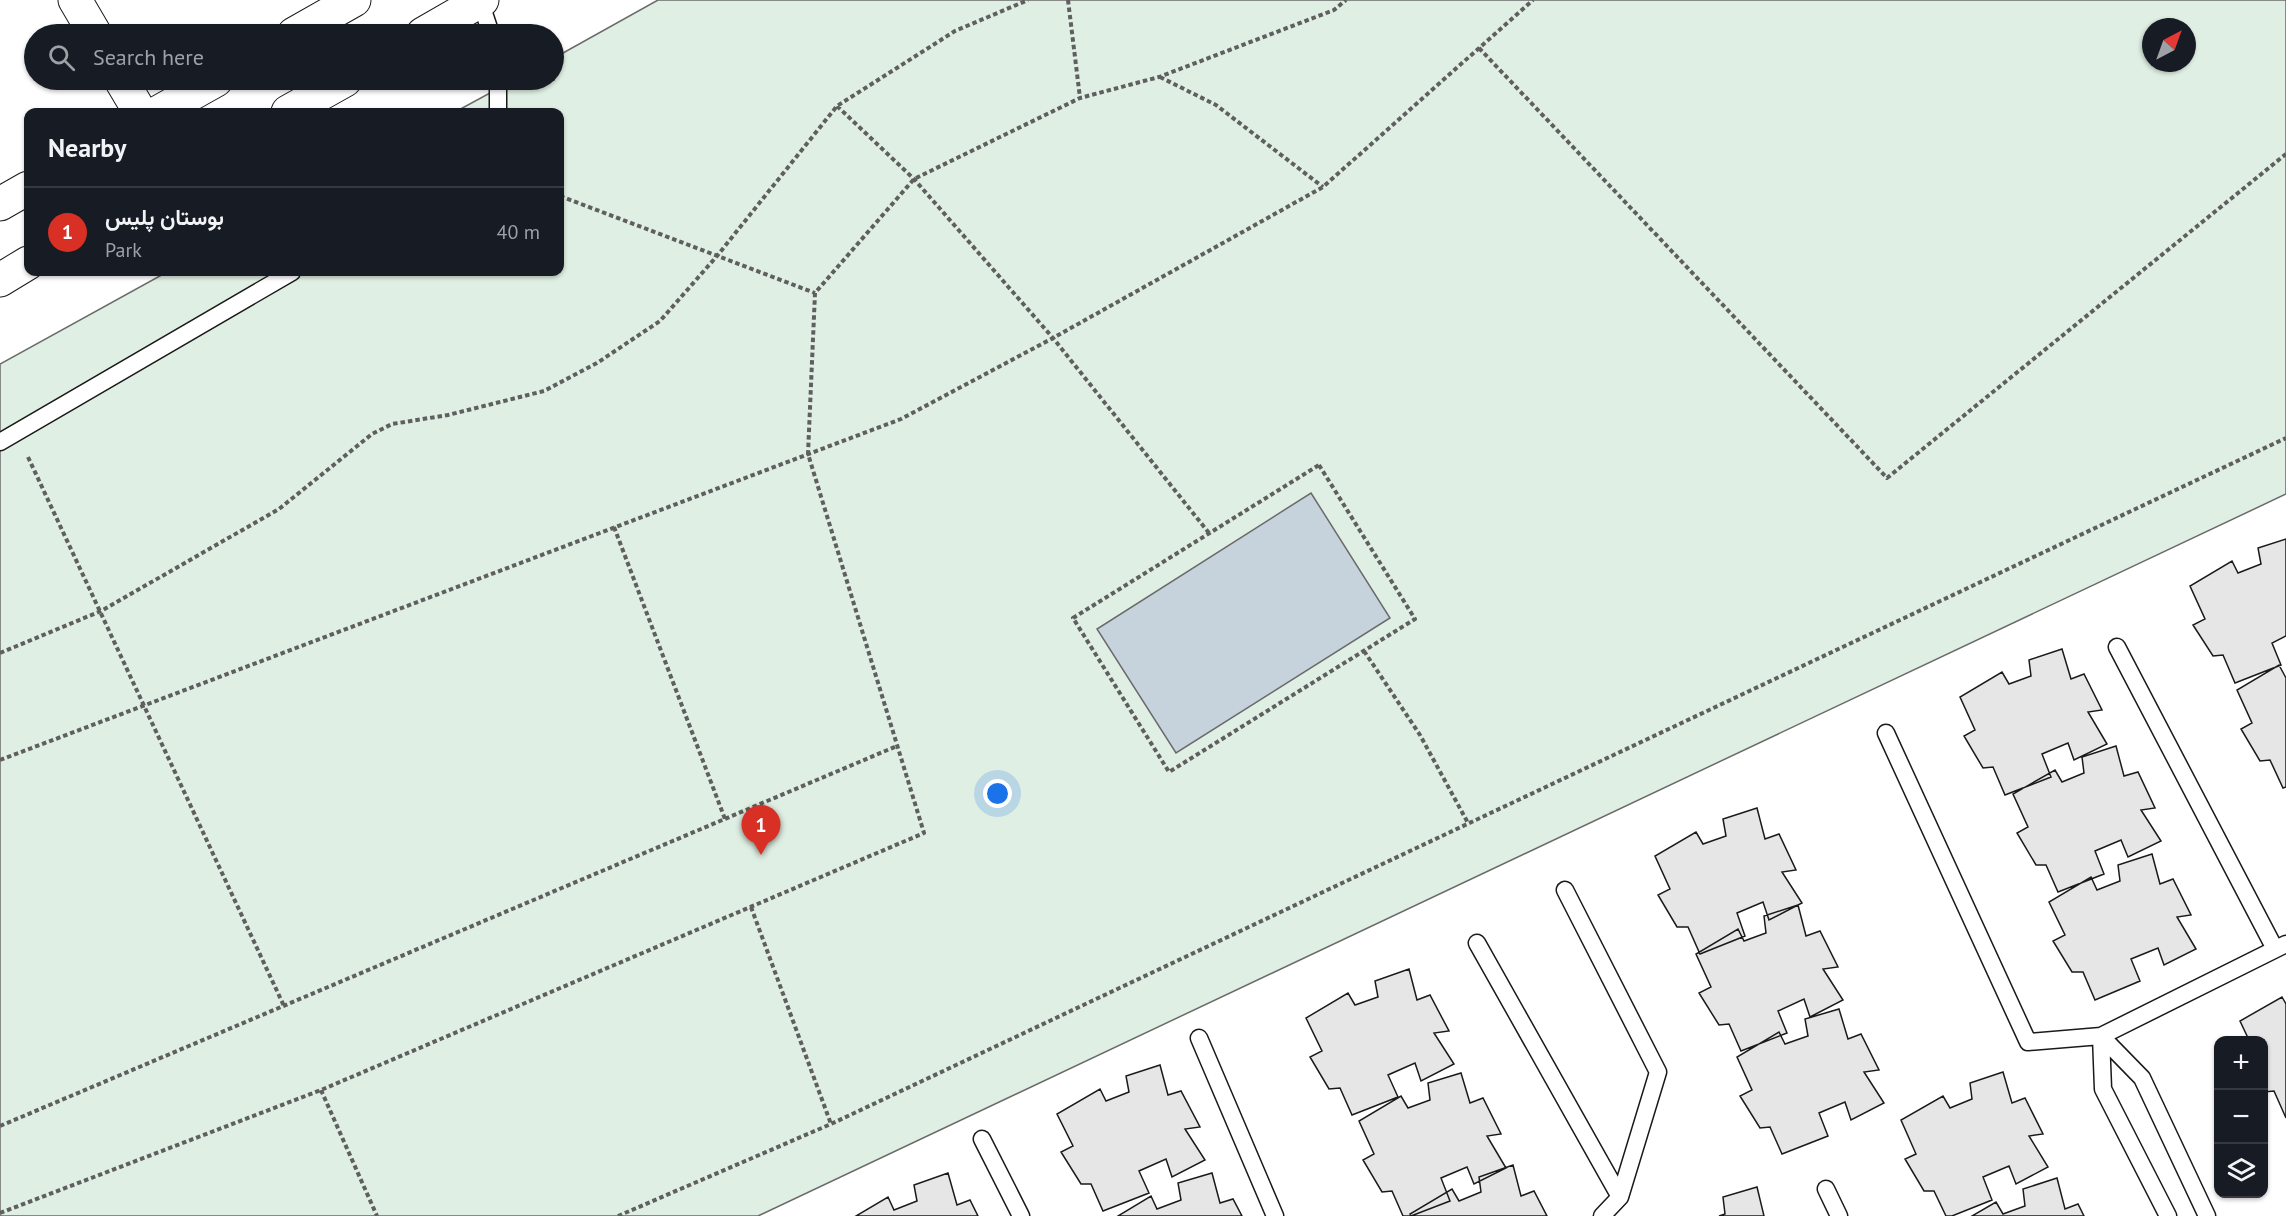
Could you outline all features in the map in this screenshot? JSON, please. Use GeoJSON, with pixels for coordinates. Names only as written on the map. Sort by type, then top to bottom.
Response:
{"type":"FeatureCollection","features":[{"type":"Feature","properties":{"kind":"main road"},"geometry":{"type":"LineString","coordinates":[[75,0],[89,24]]}},
{"type":"Feature","properties":{"kind":"main road"},"geometry":{"type":"LineString","coordinates":[[312,24],[354,0]]}},
{"type":"Feature","properties":{"kind":"main road"},"geometry":{"type":"LineString","coordinates":[[441,24],[481,1]]}},
{"type":"Feature","properties":{"kind":"main road"},"geometry":{"type":"LineString","coordinates":[[127,90],[138,108]]}},
{"type":"Feature","properties":{"kind":"main road"},"geometry":{"type":"LineString","coordinates":[[166,108],[198,90]]}},
{"type":"Feature","properties":{"kind":"main road"},"geometry":{"type":"LineString","coordinates":[[295,108],[327,90]]}},
{"type":"Feature","properties":{"kind":"main road"},"geometry":{"type":"LineString","coordinates":[[0,204],[24,190]]}},
{"type":"Feature","properties":{"kind":"main road"},"geometry":{"type":"LineString","coordinates":[[0,280],[24,266]]}},
{"type":"Feature","properties":{"kind":"lane"},"geometry":{"type":"LineString","coordinates":[[481,1],[488,24]]}},
{"type":"Feature","properties":{"kind":"lane"},"geometry":{"type":"LineString","coordinates":[[498,90],[498,108]]}},
{"type":"Feature","properties":{"kind":"lane"},"geometry":{"type":"LineString","coordinates":[[0,442],[285,276]]}},
{"type":"Feature","properties":{"kind":"lane"},"geometry":{"type":"LineString","coordinates":[[1886,733],[2028,1042],[2101,1036],[2280,947],[2117,647]]}},
{"type":"Feature","properties":{"kind":"lane"},"geometry":{"type":"LineString","coordinates":[[1565,890],[1658,1072],[1620,1197],[1602,1216]]}},
{"type":"Feature","properties":{"kind":"lane"},"geometry":{"type":"LineString","coordinates":[[1477,943],[1620,1197]]}},
{"type":"Feature","properties":{"kind":"lane"},"geometry":{"type":"LineString","coordinates":[[2101,1036],[2103,1089],[2168,1216]]}},
{"type":"Feature","properties":{"kind":"lane"},"geometry":{"type":"LineString","coordinates":[[2101,1036],[2142,1078],[2207,1216]]}},
{"type":"Feature","properties":{"kind":"lane"},"geometry":{"type":"LineString","coordinates":[[1199,1038],[1275,1216]]}},
{"type":"Feature","properties":{"kind":"lane"},"geometry":{"type":"LineString","coordinates":[[982,1139],[1021,1216]]}},
{"type":"Feature","properties":{"kind":"lane"},"geometry":{"type":"LineString","coordinates":[[1826,1189],[1839,1216]]}},
{"type":"Feature","properties":{"kind":"path"},"geometry":{"type":"LineString","coordinates":[[0,653],[101,611],[279,509],[372,434],[392,424],[448,415],[544,391],[597,363],[660,321],[717,256],[837,106],[955,31],[1028,0]]}},
{"type":"Feature","properties":{"kind":"path"},"geometry":{"type":"LineString","coordinates":[[1068,0],[1080,98]]}},
{"type":"Feature","properties":{"kind":"path"},"geometry":{"type":"LineString","coordinates":[[0,1213],[321,1090],[924,833],[808,454],[816,293],[914,179],[1080,98],[1159,77],[1334,10],[1346,0]]}},
{"type":"Feature","properties":{"kind":"path"},"geometry":{"type":"LineString","coordinates":[[0,760],[901,419],[1053,338],[1323,187],[1533,0]]}},
{"type":"Feature","properties":{"kind":"path"},"geometry":{"type":"LineString","coordinates":[[1479,48],[1887,478],[2286,154]]}},
{"type":"Feature","properties":{"kind":"path"},"geometry":{"type":"LineString","coordinates":[[1159,77],[1216,105],[1323,187]]}},
{"type":"Feature","properties":{"kind":"path"},"geometry":{"type":"LineString","coordinates":[[837,106],[914,179],[1053,338],[1209,533]]}},
{"type":"Feature","properties":{"kind":"path"},"geometry":{"type":"LineString","coordinates":[[564,198],[816,293]]}},
{"type":"Feature","properties":{"kind":"path"},"geometry":{"type":"LineString","coordinates":[[16,433],[284,1006]]}},
{"type":"Feature","properties":{"kind":"path"},"geometry":{"type":"LineString","coordinates":[[618,1216],[831,1124],[2286,438]]}},
{"type":"Feature","properties":{"kind":"path"},"geometry":{"type":"LineString","coordinates":[[1319,465],[1415,619],[1364,651],[1169,772],[1072,618],[1319,465]]}},
{"type":"Feature","properties":{"kind":"path"},"geometry":{"type":"LineString","coordinates":[[614,527],[725,819]]}},
{"type":"Feature","properties":{"kind":"path"},"geometry":{"type":"LineString","coordinates":[[1364,651],[1420,735],[1468,823]]}},
{"type":"Feature","properties":{"kind":"path"},"geometry":{"type":"LineString","coordinates":[[0,1126],[897,746]]}},
{"type":"Feature","properties":{"kind":"path"},"geometry":{"type":"LineString","coordinates":[[751,907],[831,1124]]}},
{"type":"Feature","properties":{"kind":"path"},"geometry":{"type":"LineString","coordinates":[[321,1090],[377,1216]]}},
{"type":"Feature","properties":{"kind":"green space"},"geometry":{"type":"Polygon","coordinates":[[[658,0],[2286,0],[2286,494],[758,1216],[0,1216],[0,364],[160,276],[564,276],[564,108],[462,108],[496,90],[564,90],[564,52],[658,0]]]}},
{"type":"Feature","properties":{"kind":"shaded area"},"geometry":{"type":"Polygon","coordinates":[[[1311,493],[1390,618],[1176,753],[1097,629],[1311,493]]]}},
{"type":"Feature","properties":{"kind":"building"},"geometry":{"type":"Polygon","coordinates":[[[2286,539],[2286,636],[2272,643],[2281,665],[2235,683],[2223,655],[2213,656],[2193,625],[2205,619],[2190,586],[2232,561],[2238,573],[2261,564],[2258,548],[2286,539]]]}},
{"type":"Feature","properties":{"kind":"building"},"geometry":{"type":"Polygon","coordinates":[[[2062,649],[2071,679],[2084,674],[2102,710],[2088,712],[2107,744],[2074,760],[2068,743],[2042,754],[2051,777],[2005,795],[1993,767],[1983,768],[1964,736],[1975,730],[1960,697],[2002,672],[2009,684],[2031,676],[2029,660],[2062,649]]]}},
{"type":"Feature","properties":{"kind":"building"},"geometry":{"type":"Polygon","coordinates":[[[2279,665],[2286,678],[2286,787],[2283,788],[2270,760],[2260,761],[2241,729],[2252,723],[2237,690],[2279,665]]]}},
{"type":"Feature","properties":{"kind":"building"},"geometry":{"type":"Polygon","coordinates":[[[2116,746],[2124,776],[2138,772],[2155,808],[2141,810],[2161,841],[2128,857],[2121,840],[2095,851],[2104,874],[2058,892],[2046,865],[2036,865],[2017,833],[2028,827],[2013,794],[2055,770],[2062,782],[2084,773],[2082,757],[2116,746]]]}},
{"type":"Feature","properties":{"kind":"building"},"geometry":{"type":"Polygon","coordinates":[[[1757,808],[1765,839],[1779,834],[1796,870],[1782,872],[1802,903],[1769,920],[1763,902],[1737,913],[1745,936],[1700,954],[1688,927],[1677,927],[1658,895],[1670,889],[1655,856],[1696,832],[1703,844],[1726,836],[1723,819],[1757,808]]]}},
{"type":"Feature","properties":{"kind":"building"},"geometry":{"type":"Polygon","coordinates":[[[2152,854],[2160,884],[2173,879],[2191,915],[2177,917],[2196,949],[2164,965],[2158,948],[2131,959],[2140,981],[2095,1000],[2083,972],[2072,972],[2053,941],[2065,935],[2049,902],[2091,877],[2097,890],[2120,881],[2118,865],[2152,854]]]}},
{"type":"Feature","properties":{"kind":"building"},"geometry":{"type":"Polygon","coordinates":[[[1798,905],[1806,936],[1820,931],[1838,967],[1823,969],[1843,1000],[1810,1017],[1804,999],[1778,1011],[1787,1033],[1741,1051],[1729,1024],[1719,1025],[1699,993],[1711,987],[1696,954],[1738,929],[1744,941],[1766,933],[1764,916],[1798,905]]]}},
{"type":"Feature","properties":{"kind":"building"},"geometry":{"type":"Polygon","coordinates":[[[1409,969],[1417,1000],[1430,995],[1449,1031],[1434,1033],[1454,1064],[1421,1081],[1415,1063],[1388,1075],[1398,1097],[1352,1115],[1340,1088],[1329,1089],[1310,1057],[1322,1051],[1306,1018],[1348,993],[1355,1005],[1378,997],[1375,981],[1409,969]]]}},
{"type":"Feature","properties":{"kind":"building"},"geometry":{"type":"Polygon","coordinates":[[[2282,997],[2286,1004],[2286,1118],[2274,1091],[2268,1092],[2268,1036],[2247,1036],[2240,1021],[2282,997]]]}},
{"type":"Feature","properties":{"kind":"building"},"geometry":{"type":"Polygon","coordinates":[[[1839,1009],[1848,1039],[1861,1034],[1879,1070],[1864,1072],[1884,1103],[1851,1120],[1845,1102],[1819,1113],[1828,1136],[1782,1154],[1770,1127],[1760,1128],[1740,1096],[1752,1090],[1737,1057],[1779,1032],[1785,1044],[1808,1036],[1805,1019],[1839,1009]]]}},
{"type":"Feature","properties":{"kind":"building"},"geometry":{"type":"Polygon","coordinates":[[[1160,1065],[1168,1095],[1181,1091],[1200,1127],[1185,1129],[1205,1160],[1172,1177],[1166,1159],[1139,1171],[1149,1193],[1103,1211],[1091,1184],[1081,1184],[1061,1152],[1073,1146],[1057,1114],[1100,1089],[1106,1101],[1129,1092],[1126,1076],[1160,1065]]]}},
{"type":"Feature","properties":{"kind":"building"},"geometry":{"type":"Polygon","coordinates":[[[2003,1072],[2012,1103],[2025,1098],[2043,1134],[2029,1136],[2048,1167],[2016,1184],[2009,1166],[1983,1177],[1992,1200],[1952,1216],[1946,1216],[1934,1191],[1924,1191],[1905,1159],[1916,1154],[1901,1120],[1943,1096],[1950,1108],[1972,1099],[1970,1083],[2003,1072]]]}},
{"type":"Feature","properties":{"kind":"building"},"geometry":{"type":"Polygon","coordinates":[[[1461,1073],[1470,1103],[1483,1098],[1501,1134],[1487,1136],[1506,1168],[1474,1184],[1467,1167],[1441,1178],[1450,1201],[1411,1216],[1403,1216],[1392,1191],[1382,1192],[1363,1160],[1374,1154],[1359,1121],[1401,1096],[1408,1108],[1430,1100],[1428,1083],[1461,1073]]]}},
{"type":"Feature","properties":{"kind":"building"},"geometry":{"type":"Polygon","coordinates":[[[1513,1165],[1521,1196],[1534,1191],[1547,1216],[1411,1216],[1410,1214],[1452,1189],[1459,1201],[1481,1192],[1479,1177],[1513,1165]]]}},
{"type":"Feature","properties":{"kind":"building"},"geometry":{"type":"Polygon","coordinates":[[[948,1173],[957,1205],[970,1200],[978,1216],[856,1216],[888,1197],[894,1210],[917,1201],[914,1185],[948,1173]]]}},
{"type":"Feature","properties":{"kind":"building"},"geometry":{"type":"Polygon","coordinates":[[[1212,1173],[1220,1203],[1233,1199],[1242,1216],[1118,1216],[1151,1196],[1157,1209],[1181,1200],[1178,1183],[1212,1173]]]}},
{"type":"Feature","properties":{"kind":"building"},"geometry":{"type":"Polygon","coordinates":[[[2057,1178],[2065,1209],[2078,1204],[2084,1216],[1972,1216],[1996,1202],[2003,1214],[2025,1206],[2023,1189],[2057,1178]]]}},
{"type":"Feature","properties":{"kind":"building"},"geometry":{"type":"Polygon","coordinates":[[[1757,1187],[1764,1216],[1719,1216],[1725,1214],[1723,1197],[1757,1187]]]}},
{"type":"Feature","properties":{"kind":"place","name":"بوستان پلیس"},"geometry":{"type":"Point","coordinates":[761,855]}}]}
